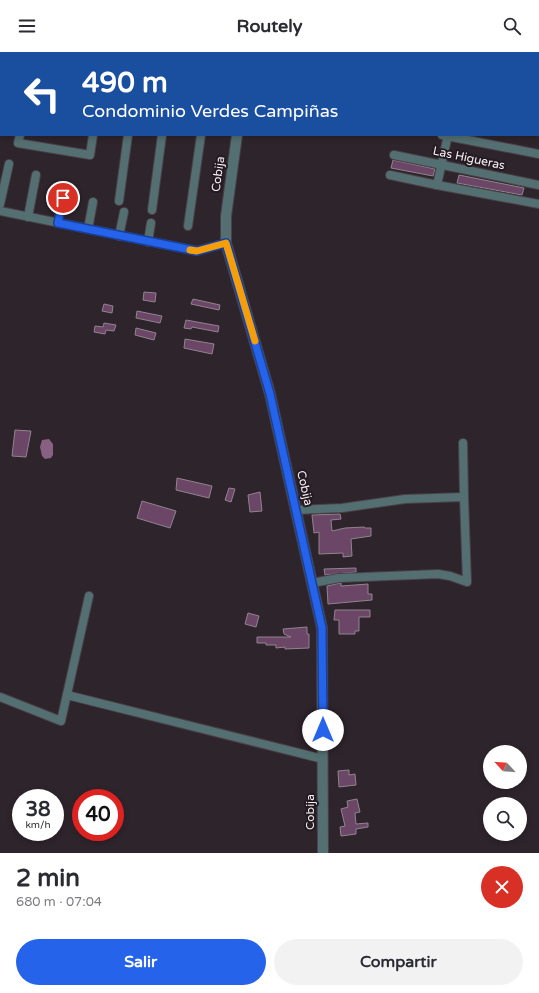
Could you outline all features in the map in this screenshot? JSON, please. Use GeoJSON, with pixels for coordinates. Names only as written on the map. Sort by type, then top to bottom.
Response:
{"type":"FeatureCollection","features":[{"type":"Feature","properties":{"kind":"street"},"geometry":{"type":"LineString","coordinates":[[19,139],[90,155],[93,136]]}},
{"type":"Feature","properties":{"kind":"street"},"geometry":{"type":"LineString","coordinates":[[119,201],[128,136]]}},
{"type":"Feature","properties":{"kind":"street"},"geometry":{"type":"LineString","coordinates":[[152,210],[162,136]]}},
{"type":"Feature","properties":{"kind":"street"},"geometry":{"type":"LineString","coordinates":[[188,226],[201,136]]}},
{"type":"Feature","properties":{"kind":"street","name":"Cobija"},"geometry":{"type":"LineString","coordinates":[[237,136],[226,216],[226,243],[270,394],[322,628],[322,853]]}},
{"type":"Feature","properties":{"kind":"street"},"geometry":{"type":"LineString","coordinates":[[436,185],[446,136]]}},
{"type":"Feature","properties":{"kind":"street"},"geometry":{"type":"LineString","coordinates":[[451,136],[539,154]]}},
{"type":"Feature","properties":{"kind":"street","name":"Las Higueras"},"geometry":{"type":"LineString","coordinates":[[394,155],[539,185]]}},
{"type":"Feature","properties":{"kind":"street"},"geometry":{"type":"LineString","coordinates":[[0,204],[8,164]]}},
{"type":"Feature","properties":{"kind":"street"},"geometry":{"type":"LineString","coordinates":[[390,174],[436,185],[539,204]]}},
{"type":"Feature","properties":{"kind":"street"},"geometry":{"type":"LineString","coordinates":[[28,217],[36,175]]}},
{"type":"Feature","properties":{"kind":"street"},"geometry":{"type":"LineString","coordinates":[[58,223],[65,186]]}},
{"type":"Feature","properties":{"kind":"street"},"geometry":{"type":"LineString","coordinates":[[88,229],[93,202]]}},
{"type":"Feature","properties":{"kind":"street"},"geometry":{"type":"LineString","coordinates":[[0,211],[197,251],[226,243]]}},
{"type":"Feature","properties":{"kind":"street"},"geometry":{"type":"LineString","coordinates":[[119,236],[124,212]]}},
{"type":"Feature","properties":{"kind":"street"},"geometry":{"type":"LineString","coordinates":[[148,242],[151,223]]}},
{"type":"Feature","properties":{"kind":"street"},"geometry":{"type":"LineString","coordinates":[[312,583],[340,578],[438,574],[450,576],[467,582],[463,443]]}},
{"type":"Feature","properties":{"kind":"street"},"geometry":{"type":"LineString","coordinates":[[296,510],[342,508],[405,499],[464,497]]}},
{"type":"Feature","properties":{"kind":"street"},"geometry":{"type":"LineString","coordinates":[[0,697],[61,721],[89,596]]}},
{"type":"Feature","properties":{"kind":"street"},"geometry":{"type":"LineString","coordinates":[[67,695],[323,759]]}},
{"type":"Feature","properties":{"kind":"shaded area"},"geometry":{"type":"Polygon","coordinates":[[[49,439],[53,444],[53,455],[51,458],[45,459],[42,456],[40,447],[42,440],[49,439]]]}},
{"type":"Feature","properties":{"kind":"building"},"geometry":{"type":"Polygon","coordinates":[[[393,160],[435,169],[433,176],[391,168],[393,160]]]}},
{"type":"Feature","properties":{"kind":"building"},"geometry":{"type":"Polygon","coordinates":[[[459,175],[524,188],[522,195],[457,183],[459,175]]]}},
{"type":"Feature","properties":{"kind":"building"},"geometry":{"type":"Polygon","coordinates":[[[144,292],[156,293],[155,302],[143,300],[144,292]]]}},
{"type":"Feature","properties":{"kind":"building"},"geometry":{"type":"Polygon","coordinates":[[[193,299],[220,305],[219,310],[191,304],[193,299]]]}},
{"type":"Feature","properties":{"kind":"building"},"geometry":{"type":"Polygon","coordinates":[[[104,304],[113,306],[112,313],[102,311],[104,304]]]}},
{"type":"Feature","properties":{"kind":"building"},"geometry":{"type":"Polygon","coordinates":[[[137,311],[162,316],[160,323],[136,318],[137,311]]]}},
{"type":"Feature","properties":{"kind":"building"},"geometry":{"type":"Polygon","coordinates":[[[186,320],[219,326],[218,332],[192,327],[191,329],[184,328],[186,320]]]}},
{"type":"Feature","properties":{"kind":"building"},"geometry":{"type":"Polygon","coordinates":[[[104,323],[116,325],[114,331],[106,330],[105,334],[94,332],[95,326],[103,327],[104,323]]]}},
{"type":"Feature","properties":{"kind":"building"},"geometry":{"type":"Polygon","coordinates":[[[136,328],[156,333],[154,340],[135,335],[136,328]]]}},
{"type":"Feature","properties":{"kind":"building"},"geometry":{"type":"Polygon","coordinates":[[[185,339],[214,344],[212,354],[184,348],[185,339]]]}},
{"type":"Feature","properties":{"kind":"building"},"geometry":{"type":"Polygon","coordinates":[[[15,430],[31,431],[26,457],[12,456],[15,430]]]}},
{"type":"Feature","properties":{"kind":"building"},"geometry":{"type":"Polygon","coordinates":[[[177,478],[212,486],[209,498],[176,490],[177,478]]]}},
{"type":"Feature","properties":{"kind":"building"},"geometry":{"type":"Polygon","coordinates":[[[229,488],[235,489],[231,502],[225,500],[229,488]]]}},
{"type":"Feature","properties":{"kind":"building"},"geometry":{"type":"Polygon","coordinates":[[[260,492],[262,511],[250,512],[248,495],[260,492]]]}},
{"type":"Feature","properties":{"kind":"building"},"geometry":{"type":"Polygon","coordinates":[[[142,501],[176,511],[170,528],[137,518],[142,501]]]}},
{"type":"Feature","properties":{"kind":"building"},"geometry":{"type":"Polygon","coordinates":[[[340,514],[341,519],[331,520],[332,531],[345,528],[364,527],[371,528],[371,536],[351,539],[352,556],[343,557],[343,553],[319,554],[319,532],[314,533],[312,515],[340,514]]]}},
{"type":"Feature","properties":{"kind":"building"},"geometry":{"type":"Polygon","coordinates":[[[356,568],[356,572],[325,575],[324,569],[356,568]]]}},
{"type":"Feature","properties":{"kind":"building"},"geometry":{"type":"Polygon","coordinates":[[[341,583],[341,586],[368,584],[368,594],[372,594],[372,600],[328,604],[327,586],[341,583]]]}},
{"type":"Feature","properties":{"kind":"building"},"geometry":{"type":"Polygon","coordinates":[[[335,610],[370,610],[370,617],[359,617],[359,631],[355,631],[355,634],[339,634],[339,620],[334,620],[335,610]]]}},
{"type":"Feature","properties":{"kind":"building"},"geometry":{"type":"Polygon","coordinates":[[[248,613],[259,616],[256,627],[245,624],[248,613]]]}},
{"type":"Feature","properties":{"kind":"building"},"geometry":{"type":"Polygon","coordinates":[[[307,627],[307,634],[309,634],[309,648],[285,649],[285,647],[276,648],[276,645],[257,643],[257,637],[291,637],[284,634],[283,629],[307,627]]]}},
{"type":"Feature","properties":{"kind":"building"},"geometry":{"type":"Polygon","coordinates":[[[349,770],[349,775],[355,774],[356,785],[339,787],[338,771],[349,770]]]}},
{"type":"Feature","properties":{"kind":"building"},"geometry":{"type":"Polygon","coordinates":[[[357,799],[360,812],[355,813],[356,824],[368,823],[368,827],[356,829],[356,834],[341,836],[340,827],[345,826],[341,809],[348,807],[347,801],[357,799]]]}},
{"type":"Feature","properties":{"kind":"slow traffic"},"geometry":{"type":"LineString","coordinates":[[190,250],[197,251],[226,243],[255,341]]}},
{"type":"Feature","properties":{"kind":"route"},"geometry":{"type":"LineString","coordinates":[[63,198],[58,223],[197,251],[226,243],[270,394],[322,628],[323,730]]}}]}
